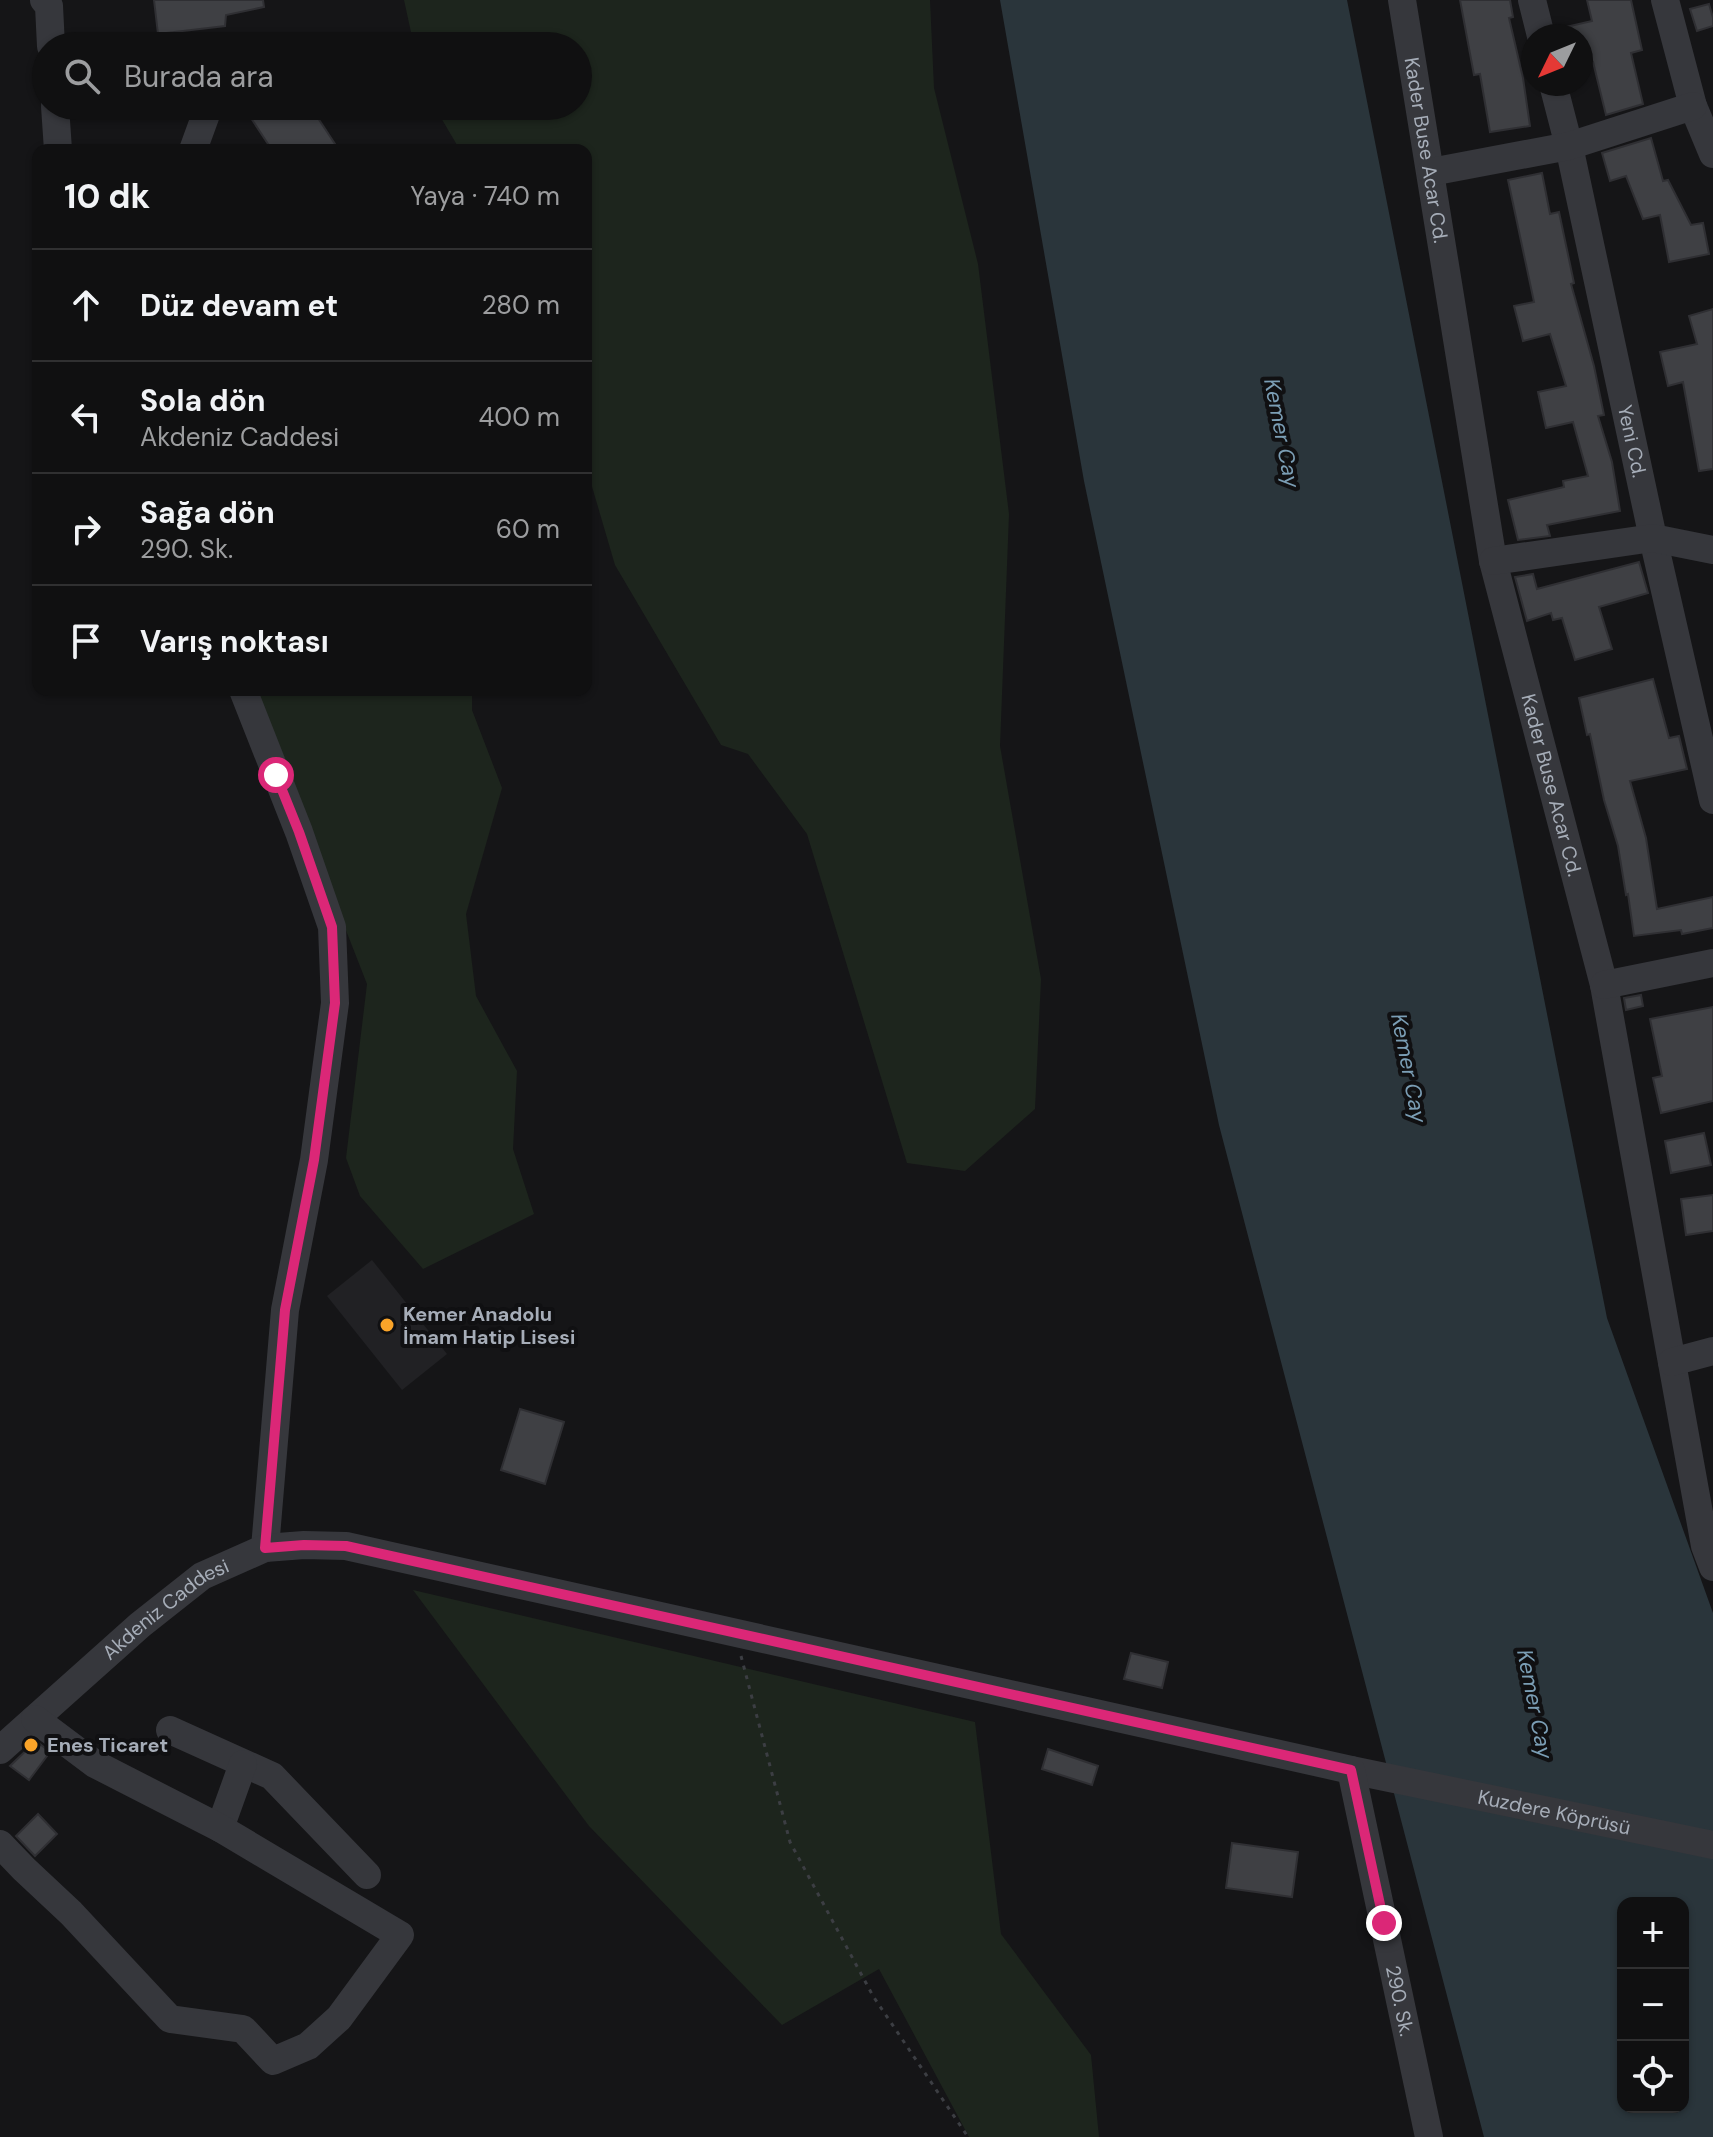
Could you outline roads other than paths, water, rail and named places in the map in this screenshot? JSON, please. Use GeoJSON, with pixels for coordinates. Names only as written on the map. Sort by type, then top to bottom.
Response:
{"type":"FeatureCollection","features":[{"type":"Feature","properties":{"kind":"street"},"geometry":{"type":"LineString","coordinates":[[44,0],[49,6],[50,32]]}},
{"type":"Feature","properties":{"kind":"street","name":"Kader Buse Acar Cd."},"geometry":{"type":"LineString","coordinates":[[1402,0],[1493,561],[1604,985],[1705,1546],[1713,1567]]}},
{"type":"Feature","properties":{"kind":"street"},"geometry":{"type":"LineString","coordinates":[[1532,0],[1538,24]]}},
{"type":"Feature","properties":{"kind":"street"},"geometry":{"type":"LineString","coordinates":[[1665,0],[1693,106],[1713,154]]}},
{"type":"Feature","properties":{"kind":"street","name":"Yeni Cd."},"geometry":{"type":"LineString","coordinates":[[1556,96],[1713,800]]}},
{"type":"Feature","properties":{"kind":"street"},"geometry":{"type":"LineString","coordinates":[[1431,172],[1569,146],[1693,106]]}},
{"type":"Feature","properties":{"kind":"street"},"geometry":{"type":"LineString","coordinates":[[56,120],[58,144]]}},
{"type":"Feature","properties":{"kind":"street"},"geometry":{"type":"LineString","coordinates":[[195,144],[204,120]]}},
{"type":"Feature","properties":{"kind":"street"},"geometry":{"type":"LineString","coordinates":[[1493,561],[1653,538],[1713,550]]}},
{"type":"Feature","properties":{"kind":"street"},"geometry":{"type":"LineString","coordinates":[[245,696],[299,832],[332,927],[335,1003],[314,1160],[285,1310],[265,1548]]}},
{"type":"Feature","properties":{"kind":"street"},"geometry":{"type":"LineString","coordinates":[[1604,985],[1713,963]]}},
{"type":"Feature","properties":{"kind":"street"},"geometry":{"type":"LineString","coordinates":[[1672,1362],[1713,1351]]}},
{"type":"Feature","properties":{"kind":"street","name":"Akdeniz Caddesi"},"geometry":{"type":"LineString","coordinates":[[0,1750],[140,1625],[202,1576],[265,1548],[304,1545],[346,1546],[1397,1778]]}},
{"type":"Feature","properties":{"kind":"street"},"geometry":{"type":"LineString","coordinates":[[0,1844],[71,1913],[170,2019],[243,2029],[273,2061],[308,2046],[339,2018],[400,1935],[220,1828],[95,1764],[35,1719]]}},
{"type":"Feature","properties":{"kind":"street"},"geometry":{"type":"LineString","coordinates":[[170,1730],[263,1771],[283,1786],[367,1875]]}},
{"type":"Feature","properties":{"kind":"street"},"geometry":{"type":"LineString","coordinates":[[220,1828],[243,1764]]}},
{"type":"Feature","properties":{"kind":"street","name":"290. Sk."},"geometry":{"type":"LineString","coordinates":[[1351,1770],[1429,2137]]}},
{"type":"Feature","properties":{"kind":"street","name":"Kuzdere Köprüsü"},"geometry":{"type":"LineString","coordinates":[[1397,1778],[1713,1845]]}},
{"type":"Feature","properties":{"kind":"water","name":"Kemer Cay"},"geometry":{"type":"Polygon","coordinates":[[[1000,0],[1347,0],[1607,1318],[1713,1613],[1713,2137],[1484,2137],[1219,1125],[1084,481],[1000,0]]]}},
{"type":"Feature","properties":{"kind":"place","name":"Kemer Anadolu İmam Hatip Lisesi"},"geometry":{"type":"Point","coordinates":[387,1325]}},
{"type":"Feature","properties":{"kind":"place","name":"Enes Ticaret"},"geometry":{"type":"Point","coordinates":[31,1745]}}]}
